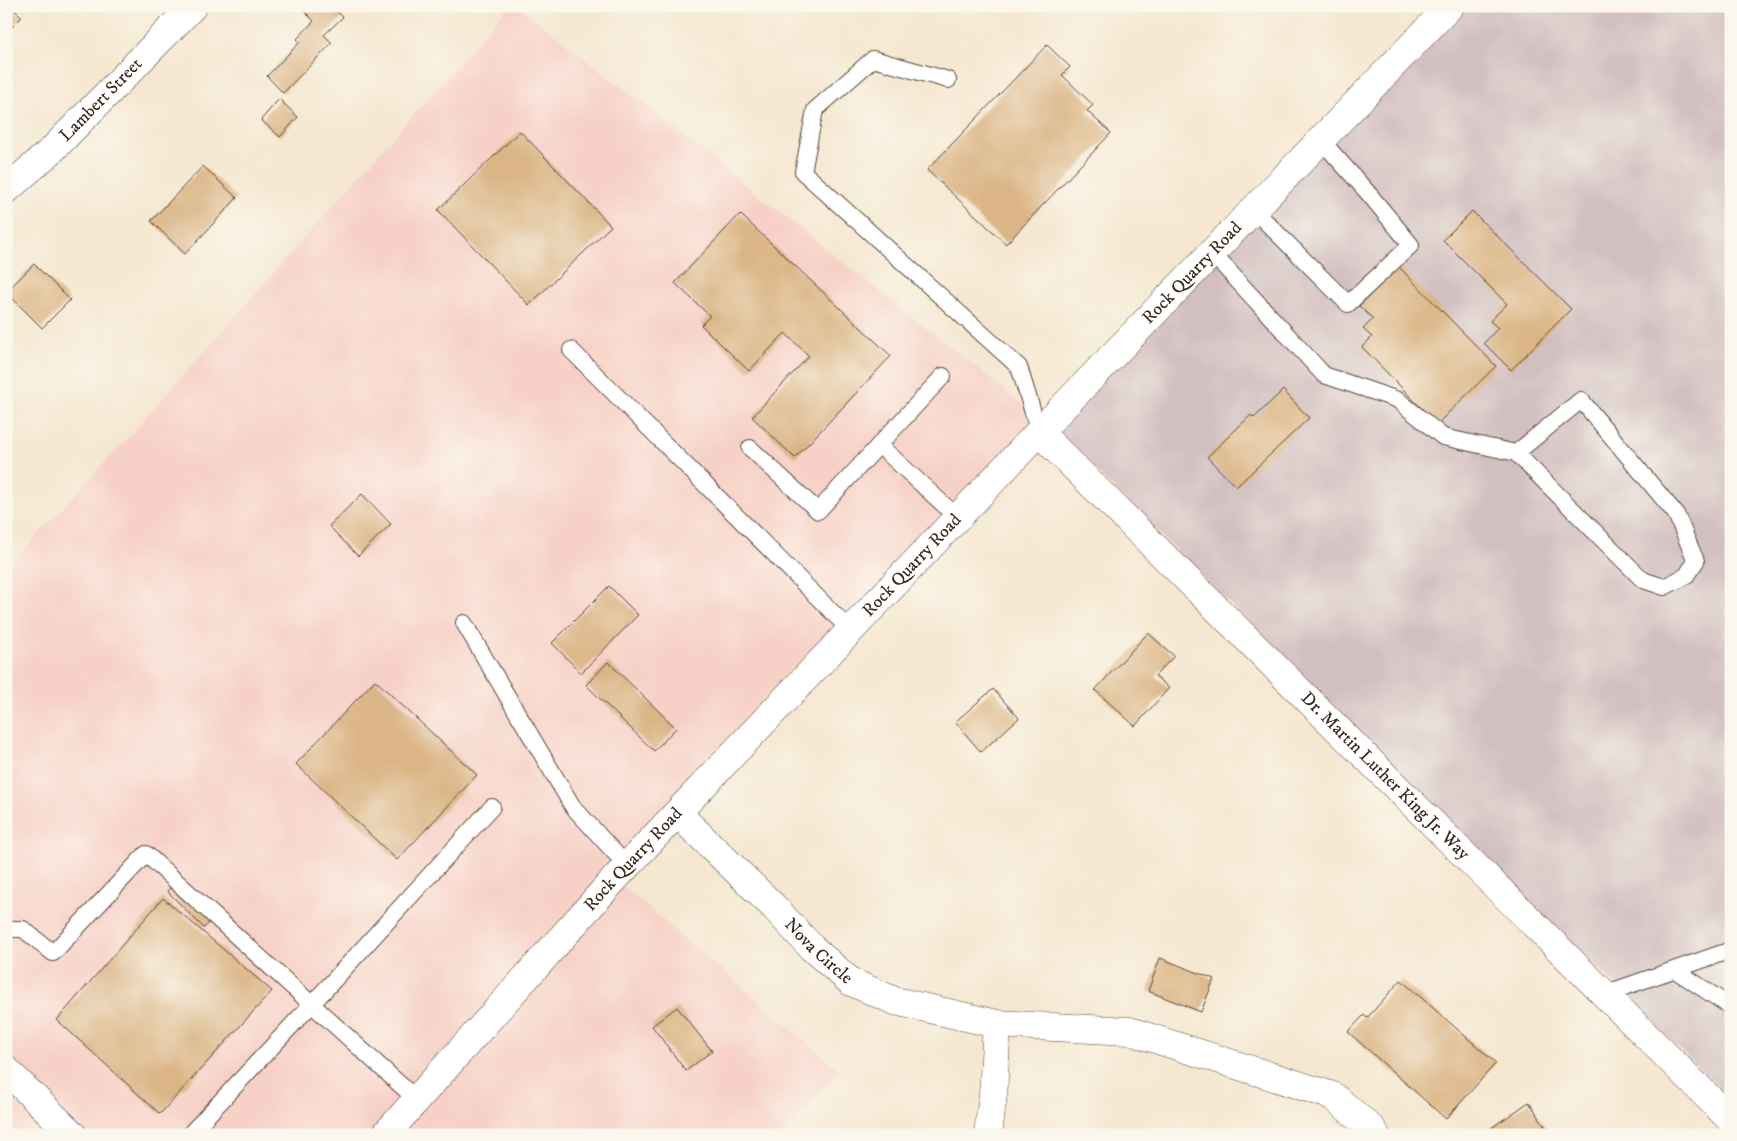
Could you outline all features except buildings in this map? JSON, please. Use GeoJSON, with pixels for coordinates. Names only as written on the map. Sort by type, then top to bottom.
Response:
{"type":"FeatureCollection","features":[{"type":"Feature","properties":{"kind":"street","name":"Lambert Street"},"geometry":{"type":"LineString","coordinates":[[6,190],[52,150],[193,6]]}},
{"type":"Feature","properties":{"kind":"street","name":"Rock Quarry Road"},"geometry":{"type":"LineString","coordinates":[[385,1135],[627,866],[1039,432],[1450,6]]}},
{"type":"Feature","properties":{"kind":"street","name":"Dr. Martin Luther King Jr. Way"},"geometry":{"type":"LineString","coordinates":[[1039,432],[1731,1120]]}},
{"type":"Feature","properties":{"kind":"street","name":"Nova Circle"},"geometry":{"type":"LineString","coordinates":[[677,813],[774,907],[812,948],[851,982],[895,1001],[997,1024],[1130,1031],[1332,1096],[1372,1129],[1376,1135]]}},
{"type":"Feature","properties":{"kind":"street"},"geometry":{"type":"LineString","coordinates":[[988,1135],[993,1094],[997,1024]]}},
{"type":"Feature","properties":{"kind":"street"},"geometry":{"type":"LineString","coordinates":[[6,1070],[73,1135]]}},
{"type":"Feature","properties":{"kind":"lane"},"geometry":{"type":"LineString","coordinates":[[948,80],[873,59],[816,110],[803,172],[1019,368],[1039,432]]}},
{"type":"Feature","properties":{"kind":"lane"},"geometry":{"type":"LineString","coordinates":[[1254,210],[1348,304],[1411,245],[1321,140]]}},
{"type":"Feature","properties":{"kind":"lane"},"geometry":{"type":"LineString","coordinates":[[1212,253],[1324,375],[1398,400],[1443,437],[1516,453],[1643,580],[1664,587],[1686,576],[1696,561],[1676,514],[1581,400],[1516,453]]}},
{"type":"Feature","properties":{"kind":"lane"},"geometry":{"type":"LineString","coordinates":[[571,350],[850,630]]}},
{"type":"Feature","properties":{"kind":"lane"},"geometry":{"type":"LineString","coordinates":[[750,448],[818,511],[943,376]]}},
{"type":"Feature","properties":{"kind":"lane"},"geometry":{"type":"LineString","coordinates":[[879,445],[958,517]]}},
{"type":"Feature","properties":{"kind":"lane"},"geometry":{"type":"LineString","coordinates":[[464,622],[573,807],[627,866]]}},
{"type":"Feature","properties":{"kind":"lane"},"geometry":{"type":"LineString","coordinates":[[189,1135],[492,807]]}},
{"type":"Feature","properties":{"kind":"lane"},"geometry":{"type":"LineString","coordinates":[[6,929],[23,929],[53,953],[146,854],[416,1099]]}},
{"type":"Feature","properties":{"kind":"lane"},"geometry":{"type":"LineString","coordinates":[[1604,994],[1731,950]]}},
{"type":"Feature","properties":{"kind":"lane"},"geometry":{"type":"LineString","coordinates":[[1675,970],[1731,1007]]}},
{"type":"Feature","properties":{"kind":"shaded area"},"geometry":{"type":"Polygon","coordinates":[[[509,6],[519,6],[1045,422],[612,877],[840,1070],[781,1135],[6,1135],[6,569],[134,431],[509,6]]]}},
{"type":"Feature","properties":{"kind":"shaded area"},"geometry":{"type":"Polygon","coordinates":[[[1443,6],[1731,6],[1731,1100],[1047,423],[1443,6]]]}}]}
